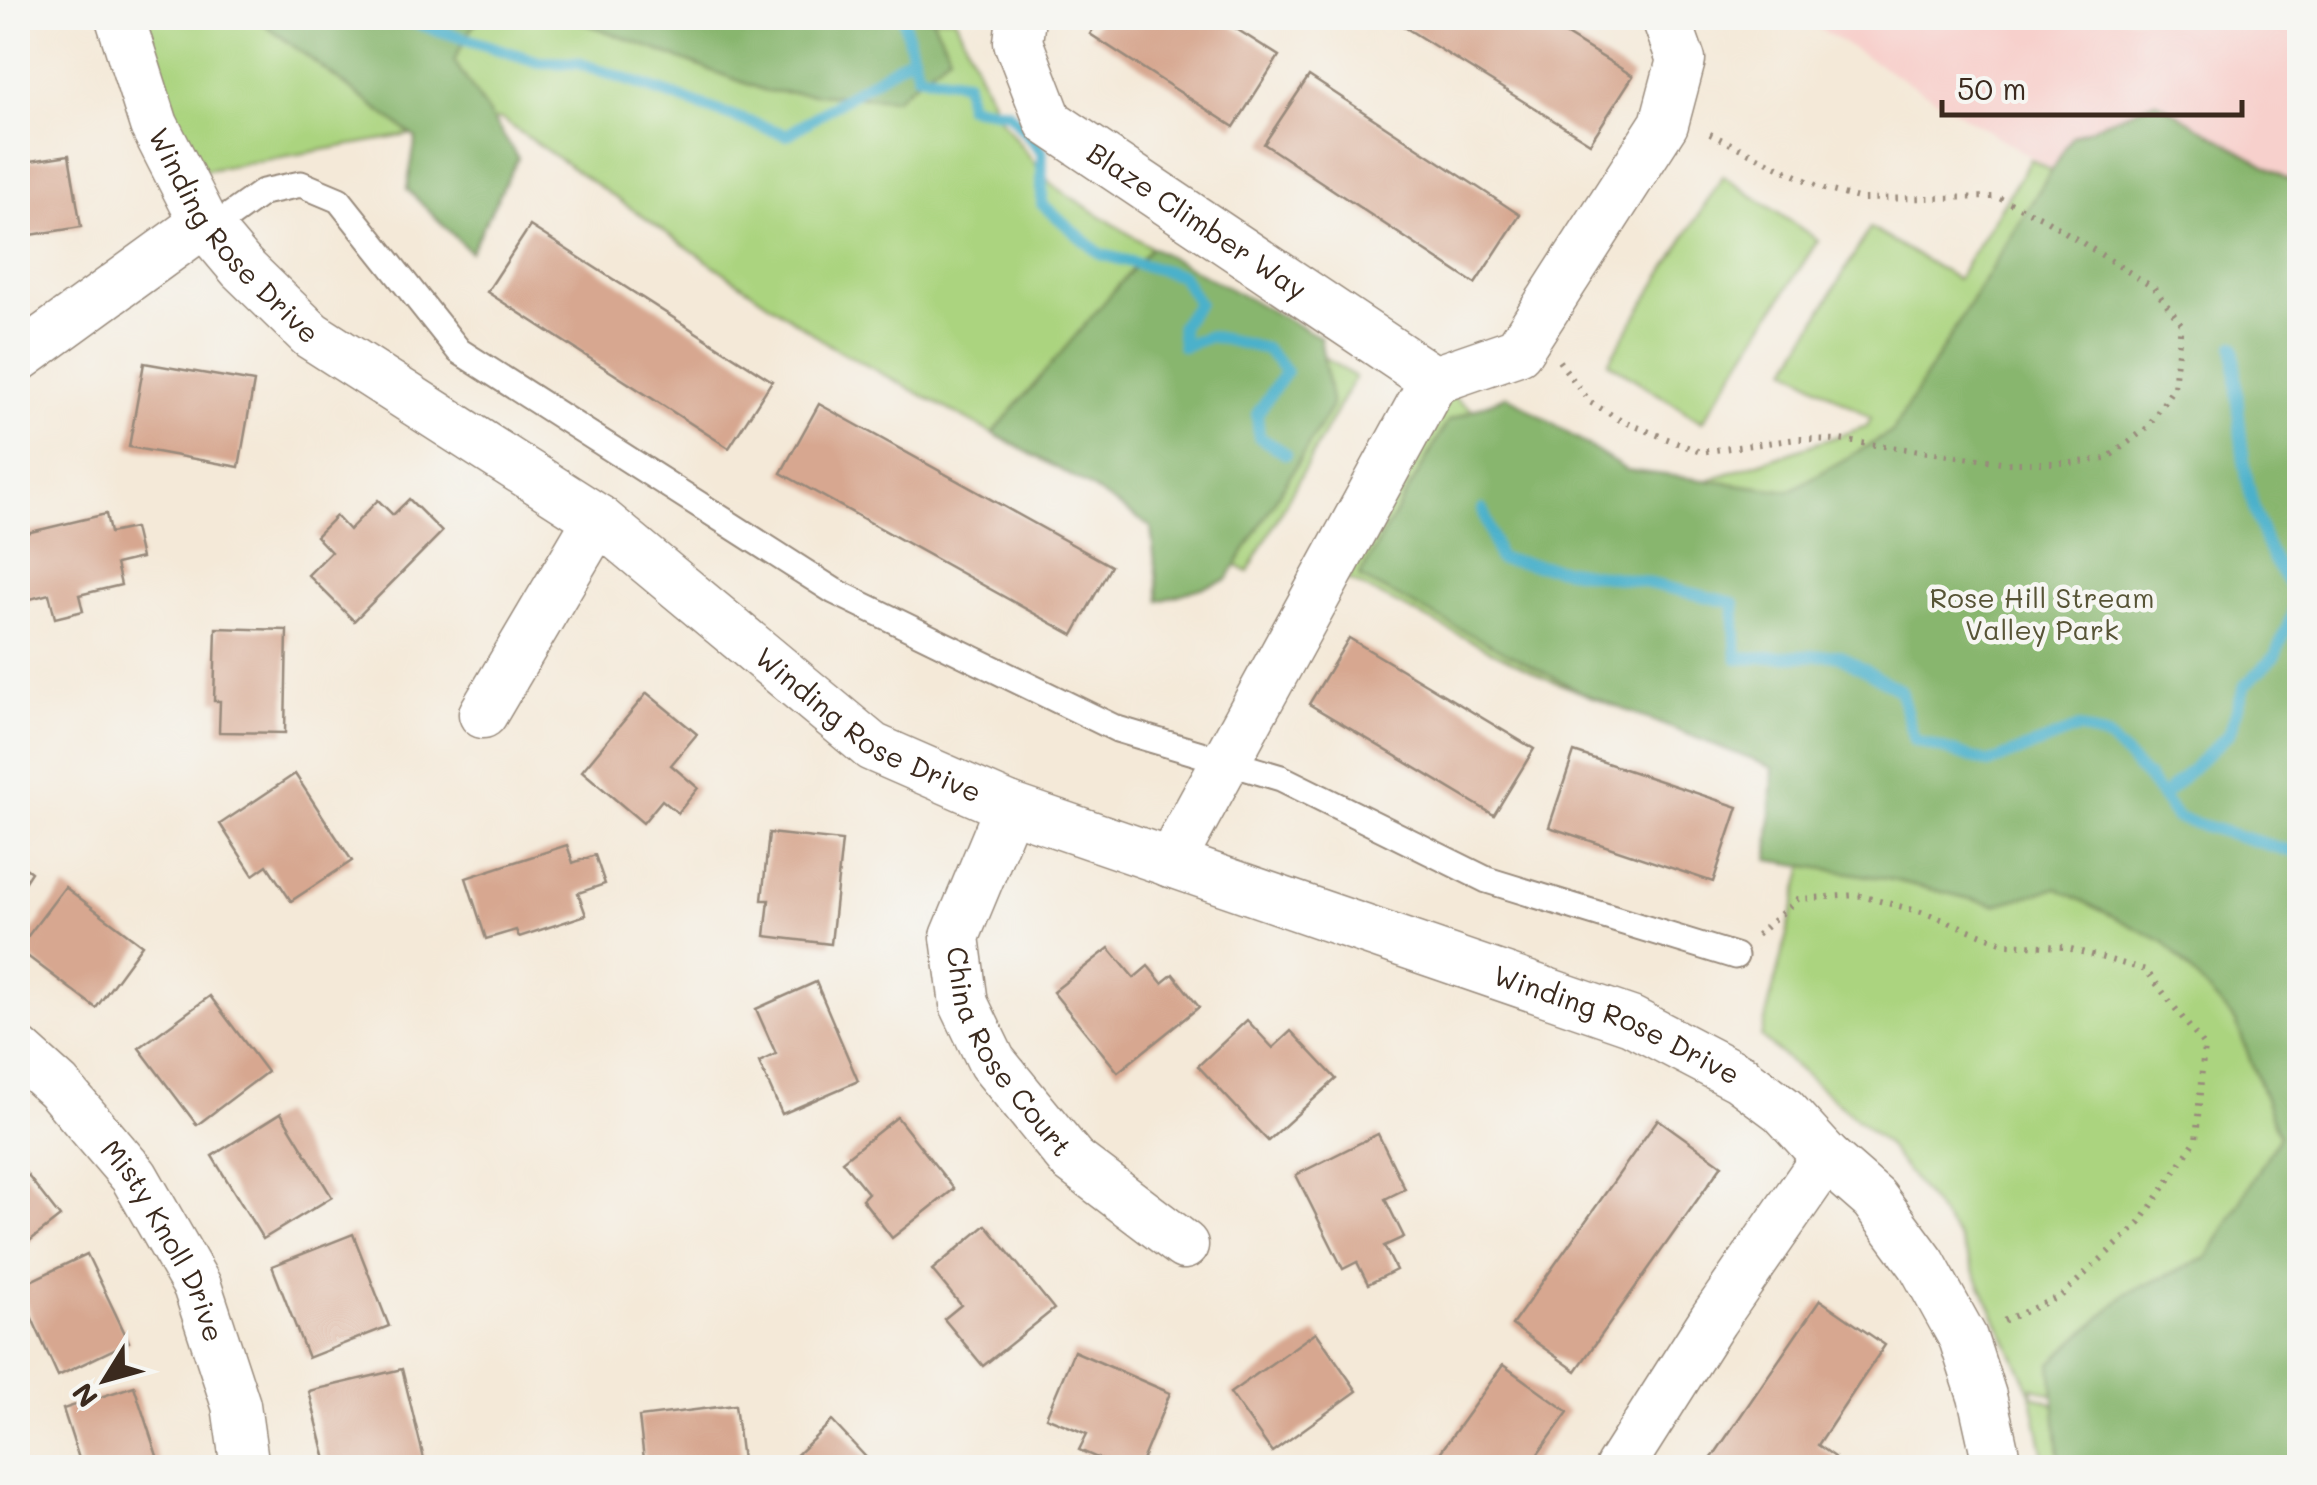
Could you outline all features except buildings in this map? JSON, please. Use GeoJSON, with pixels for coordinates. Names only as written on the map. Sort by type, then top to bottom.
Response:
{"type":"FeatureCollection","features":[{"type":"Feature","properties":{"kind":"street","name":"Winding Rose Drive"},"geometry":{"type":"LineString","coordinates":[[120,18],[154,125],[207,227],[242,268],[311,334],[598,518],[872,747],[1009,807],[1630,1021],[1740,1078],[1783,1110],[1826,1157],[1874,1199],[1922,1264],[1963,1338],[1982,1396],[1998,1468]]}},
{"type":"Feature","properties":{"kind":"street","name":"Blaze Climber Way"},"geometry":{"type":"LineString","coordinates":[[1021,18],[1018,42],[1049,122],[1434,380]]}},
{"type":"Feature","properties":{"kind":"street"},"geometry":{"type":"LineString","coordinates":[[1170,862],[1434,380],[1518,351],[1664,124],[1681,60],[1666,18]]}},
{"type":"Feature","properties":{"kind":"street"},"geometry":{"type":"LineString","coordinates":[[18,358],[207,227]]}},
{"type":"Feature","properties":{"kind":"street"},"geometry":{"type":"LineString","coordinates":[[483,714],[598,518]]}},
{"type":"Feature","properties":{"kind":"street","name":"China Rose Court"},"geometry":{"type":"LineString","coordinates":[[1009,807],[955,937],[964,1004],[992,1062],[1072,1160],[1184,1244]]}},
{"type":"Feature","properties":{"kind":"street","name":"Misty Knoll Drive"},"geometry":{"type":"LineString","coordinates":[[18,1051],[58,1087],[134,1176],[197,1286],[236,1406],[246,1468]]}},
{"type":"Feature","properties":{"kind":"street"},"geometry":{"type":"LineString","coordinates":[[1619,1468],[1826,1157]]}},
{"type":"Feature","properties":{"kind":"lane"},"geometry":{"type":"LineString","coordinates":[[207,227],[262,192],[301,184],[339,200],[459,351],[818,580],[1117,729],[1281,778],[1487,880],[1735,956]]}},
{"type":"Feature","properties":{"kind":"path"},"geometry":{"type":"LineString","coordinates":[[1530,332],[1590,402],[1620,420],[1700,452],[1797,439],[1935,450],[2009,463],[2070,463],[2106,458],[2147,428],[2174,388],[2181,324],[2154,288],[2043,218],[1996,197],[1862,199],[1824,189],[1666,114]]}},
{"type":"Feature","properties":{"kind":"path"},"geometry":{"type":"LineString","coordinates":[[1763,928],[1798,898],[1857,896],[1925,913],[2006,944],[2064,947],[2146,970],[2204,1046],[2196,1140],[2140,1224],[2061,1296],[1963,1338]]}},
{"type":"Feature","properties":{"kind":"shaded area"},"geometry":{"type":"Polygon","coordinates":[[[1802,18],[2299,18],[2299,271],[2218,270],[1802,18]]]}},
{"type":"Feature","properties":{"kind":"green space"},"geometry":{"type":"Polygon","coordinates":[[[120,18],[955,18],[1000,119],[1052,185],[1355,377],[1248,572],[831,346],[501,119],[178,175],[120,18]]]}},
{"type":"Feature","properties":{"kind":"green space"},"geometry":{"type":"Polygon","coordinates":[[[256,18],[482,18],[473,25],[454,61],[518,158],[470,252],[407,189],[416,138],[256,18]]]}},
{"type":"Feature","properties":{"kind":"green space"},"geometry":{"type":"Polygon","coordinates":[[[570,18],[932,18],[950,54],[895,99],[766,91],[570,18]]]}},
{"type":"Feature","properties":{"kind":"green space","name":"Rose Hill Stream Valley Park"},"geometry":{"type":"Polygon","coordinates":[[[2156,101],[2299,186],[2300,1443],[2290,1467],[2060,1467],[2051,1363],[2127,1293],[2207,1258],[2279,1136],[2236,1022],[2164,942],[2056,888],[1995,905],[1893,880],[1769,860],[1773,768],[1590,696],[1359,577],[1448,421],[1507,395],[1626,470],[1789,491],[1892,432],[2072,136],[2156,101]]]}},
{"type":"Feature","properties":{"kind":"green space","name":"Rose Hill Stream Valley Park"},"geometry":{"type":"Polygon","coordinates":[[[2031,159],[2299,318],[2299,1155],[2190,1446],[2032,1387],[2034,1396],[2184,1458],[2181,1467],[2046,1467],[2031,1393],[1959,1239],[1886,1144],[1761,1037],[1830,762],[1615,706],[1550,680],[1347,579],[1445,392],[1629,507],[1867,426],[1871,418],[1788,368],[1870,228],[1957,279],[2031,159]]]}},
{"type":"Feature","properties":{"kind":"green space"},"geometry":{"type":"Polygon","coordinates":[[[1723,176],[1818,240],[1702,422],[1608,362],[1723,176]]]}},
{"type":"Feature","properties":{"kind":"green space"},"geometry":{"type":"Polygon","coordinates":[[[1151,247],[1320,337],[1332,406],[1227,580],[1159,601],[1151,527],[1081,481],[993,433],[1151,247]]]}},
{"type":"Feature","properties":{"kind":"waterway"},"geometry":{"type":"LineString","coordinates":[[317,18],[344,18]]}},
{"type":"Feature","properties":{"kind":"waterway"},"geometry":{"type":"LineString","coordinates":[[400,18],[539,62],[578,63],[787,135],[913,55]]}},
{"type":"Feature","properties":{"kind":"waterway"},"geometry":{"type":"LineString","coordinates":[[903,18],[918,75],[966,82],[968,106],[1008,112],[1042,151],[1042,204],[1100,254],[1181,275],[1198,303],[1181,326],[1183,346],[1210,336],[1266,349],[1286,371],[1257,414],[1259,437],[1286,454]]}},
{"type":"Feature","properties":{"kind":"waterway"},"geometry":{"type":"LineString","coordinates":[[2162,797],[2229,734],[2245,685],[2275,656],[2299,599],[2273,558],[2252,503],[2240,425],[2234,346]]}},
{"type":"Feature","properties":{"kind":"waterway"},"geometry":{"type":"LineString","coordinates":[[1483,510],[1499,559],[1643,582],[1734,603],[1737,658],[1838,655],[1900,690],[1914,740],[1989,763],[2079,728],[2109,739],[2148,779],[2177,818],[2300,854]]}}]}
